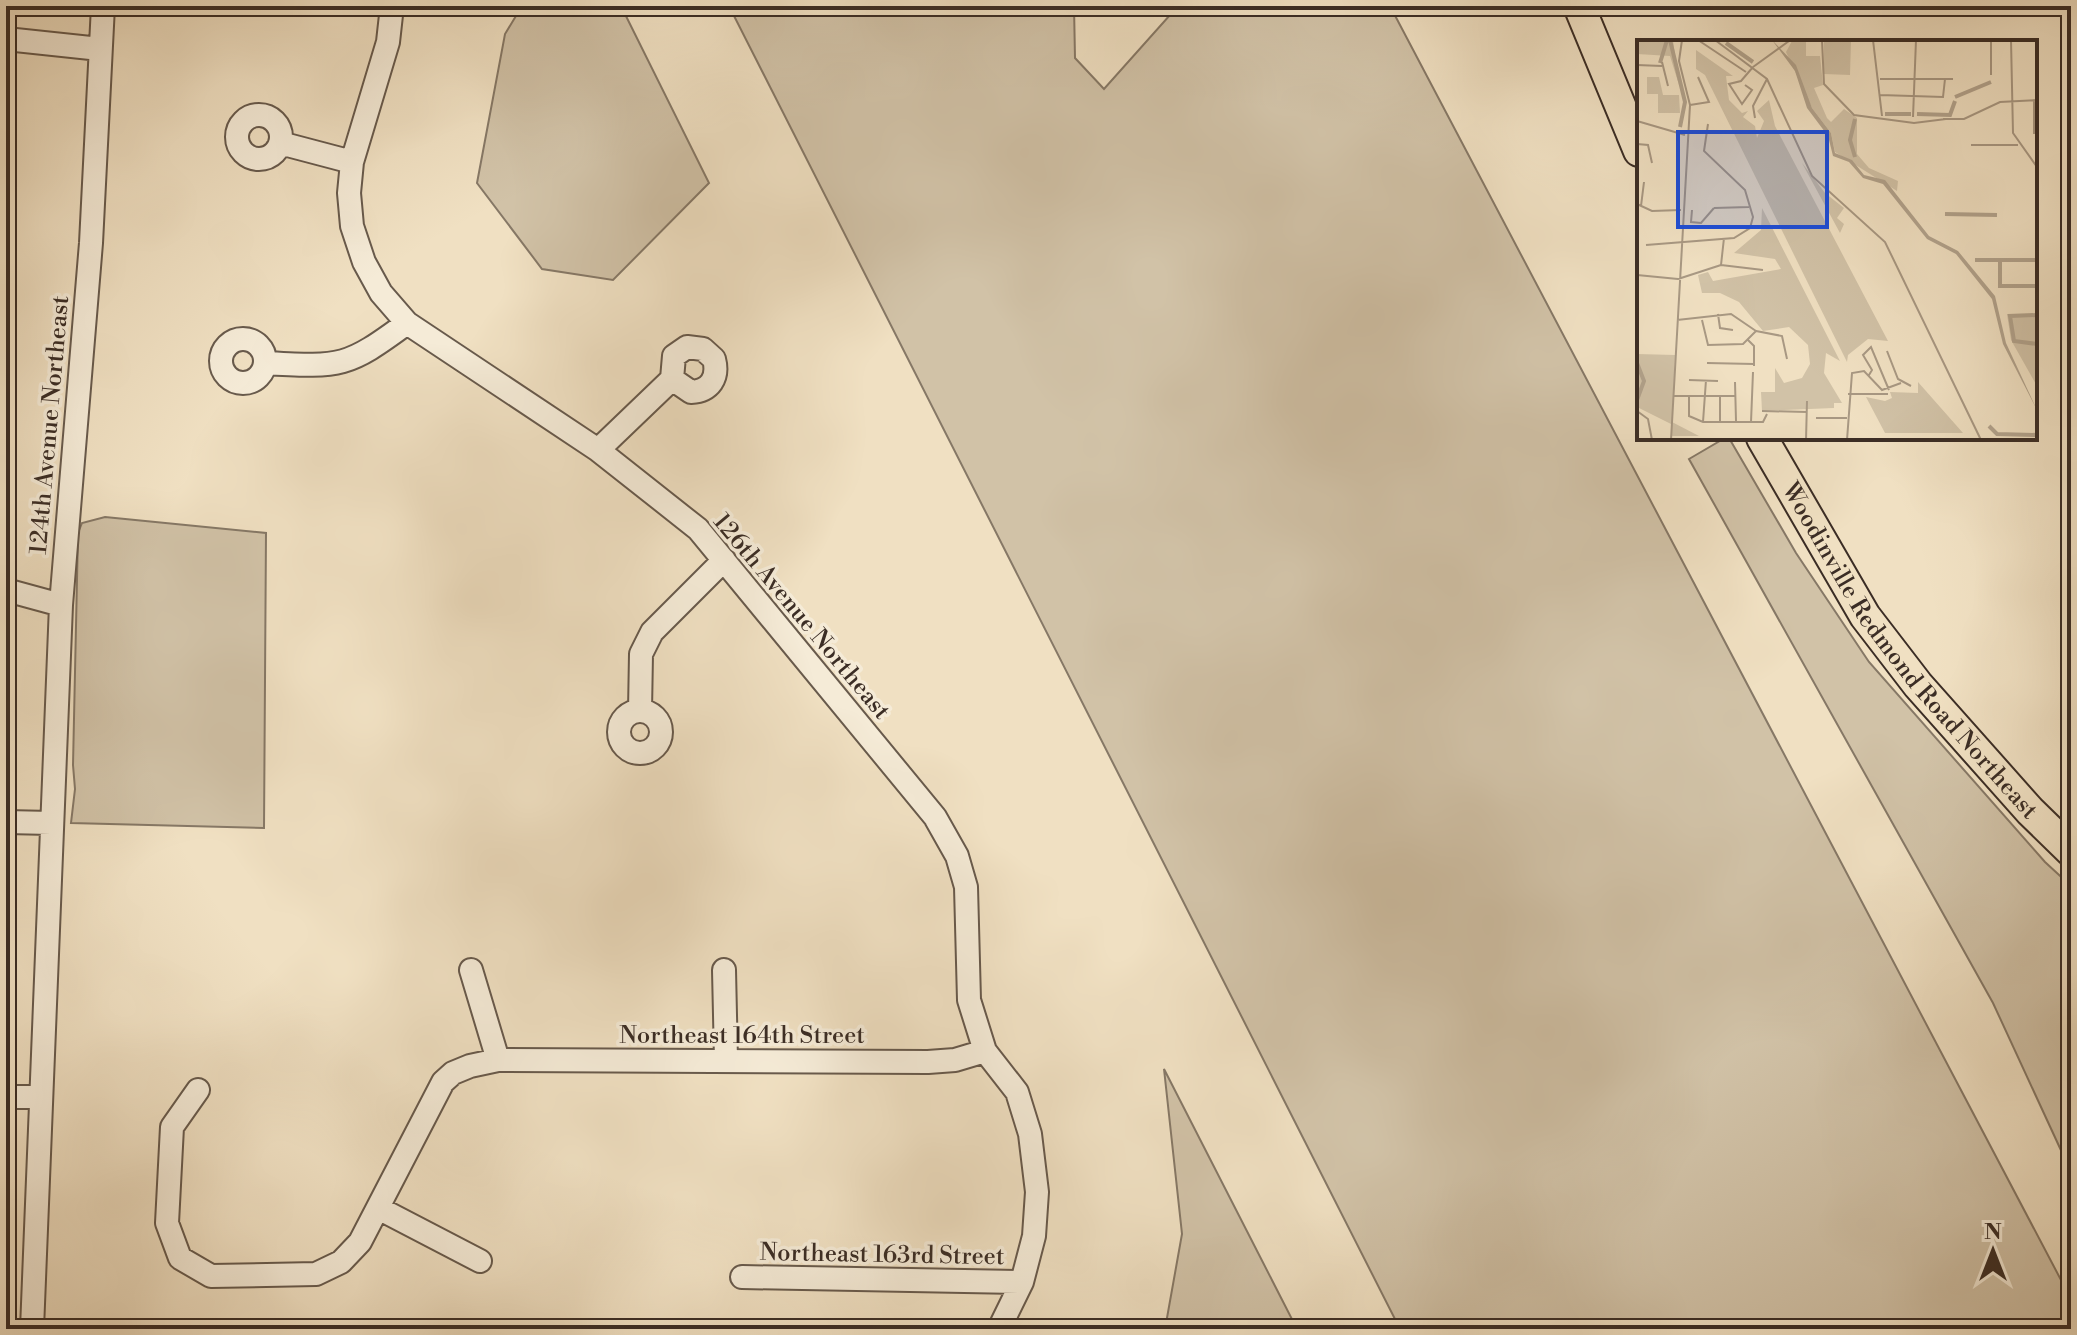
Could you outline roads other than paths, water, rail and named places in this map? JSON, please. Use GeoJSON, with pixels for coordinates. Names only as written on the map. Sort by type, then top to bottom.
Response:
{"type":"FeatureCollection","features":[{"type":"Feature","properties":{"kind":"main road"},"geometry":{"type":"LineString","coordinates":[[1579,6],[1637,146]]}},
{"type":"Feature","properties":{"kind":"main road","name":"Woodinville Redmond Road Northeast"},"geometry":{"type":"LineString","coordinates":[[1763,440],[1865,616],[1918,685],[2030,811],[2071,851]]}},
{"type":"Feature","properties":{"kind":"street","name":"124th Avenue Northeast"},"geometry":{"type":"LineString","coordinates":[[32,1329],[61,605],[91,243],[103,6]]}},
{"type":"Feature","properties":{"kind":"street","name":"126th Avenue Northeast"},"geometry":{"type":"LineString","coordinates":[[392,6],[388,42],[352,162],[352,226],[364,262],[381,293],[407,323],[598,450],[698,529],[935,817],[957,856],[966,887],[969,1000],[985,1051],[1017,1092],[1030,1134],[1037,1192],[1034,1236],[1022,1282],[999,1329]]}},
{"type":"Feature","properties":{"kind":"street"},"geometry":{"type":"LineString","coordinates":[[6,39],[100,49]]}},
{"type":"Feature","properties":{"kind":"street"},"geometry":{"type":"LineString","coordinates":[[280,143],[352,162]]}},
{"type":"Feature","properties":{"kind":"street"},"geometry":{"type":"LineString","coordinates":[[266,363],[340,364],[367,353],[407,323]]}},
{"type":"Feature","properties":{"kind":"street"},"geometry":{"type":"LineString","coordinates":[[598,450],[672,379]]}},
{"type":"Feature","properties":{"kind":"street"},"geometry":{"type":"LineString","coordinates":[[640,711],[641,654],[652,632],[724,560]]}},
{"type":"Feature","properties":{"kind":"street"},"geometry":{"type":"LineString","coordinates":[[6,590],[61,605]]}},
{"type":"Feature","properties":{"kind":"street"},"geometry":{"type":"LineString","coordinates":[[6,822],[51,823]]}},
{"type":"Feature","properties":{"kind":"street"},"geometry":{"type":"LineString","coordinates":[[471,970],[498,1060]]}},
{"type":"Feature","properties":{"kind":"street"},"geometry":{"type":"LineString","coordinates":[[724,970],[726,1060]]}},
{"type":"Feature","properties":{"kind":"street","name":"Northeast 164th Street"},"geometry":{"type":"LineString","coordinates":[[198,1090],[172,1127],[167,1223],[180,1258],[211,1276],[316,1274],[341,1262],[360,1242],[380,1209],[431,1099],[453,1073],[470,1066],[498,1060],[928,1062],[955,1060],[985,1051]]}},
{"type":"Feature","properties":{"kind":"street"},"geometry":{"type":"LineString","coordinates":[[6,1097],[41,1097]]}},
{"type":"Feature","properties":{"kind":"street"},"geometry":{"type":"LineString","coordinates":[[380,1209],[480,1261]]}},
{"type":"Feature","properties":{"kind":"street","name":"Northeast 163rd Street"},"geometry":{"type":"LineString","coordinates":[[742,1277],[1022,1282]]}}]}
